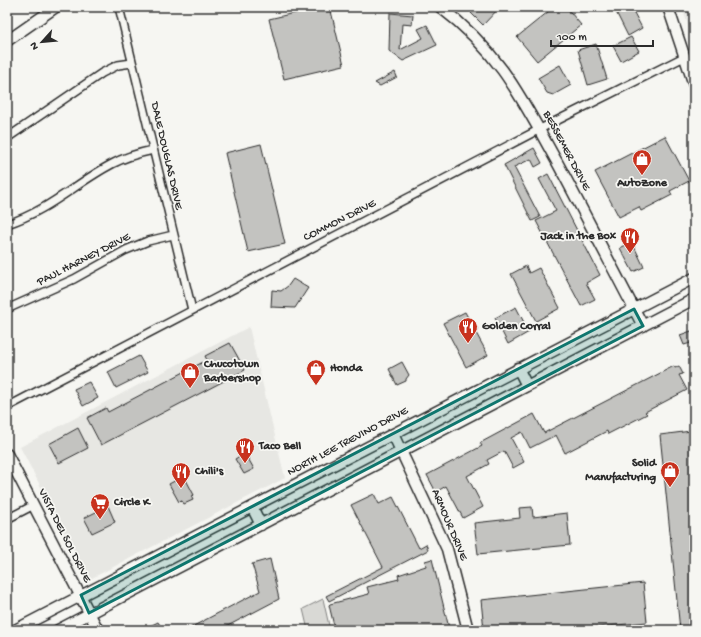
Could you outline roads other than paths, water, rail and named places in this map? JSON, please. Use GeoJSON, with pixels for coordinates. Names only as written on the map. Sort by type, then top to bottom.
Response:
{"type":"FeatureCollection","features":[{"type":"Feature","properties":{"kind":"main road"},"geometry":{"type":"LineString","coordinates":[[7,41],[56,7]]}},
{"type":"Feature","properties":{"kind":"main road","name":"BESSEMER DRIVE"},"geometry":{"type":"LineString","coordinates":[[440,7],[467,29],[504,70],[540,129],[643,326]]}},
{"type":"Feature","properties":{"kind":"main road"},"geometry":{"type":"LineString","coordinates":[[668,7],[694,85]]}},
{"type":"Feature","properties":{"kind":"main road","name":"NORTH LEE TREVINO DRIVE"},"geometry":{"type":"LineString","coordinates":[[15,630],[694,278]]}},
{"type":"Feature","properties":{"kind":"main road"},"geometry":{"type":"LineString","coordinates":[[58,630],[694,300]]}},
{"type":"Feature","properties":{"kind":"main road"},"geometry":{"type":"LineString","coordinates":[[518,368],[527,386]]}},
{"type":"Feature","properties":{"kind":"main road","name":"ARMOUR DRIVE"},"geometry":{"type":"LineString","coordinates":[[393,434],[447,549],[468,630]]}},
{"type":"Feature","properties":{"kind":"main road","name":"VISTA DEL SOL DRIVE"},"geometry":{"type":"LineString","coordinates":[[7,454],[98,630]]}},
{"type":"Feature","properties":{"kind":"main road"},"geometry":{"type":"LineString","coordinates":[[252,507],[261,525]]}},
{"type":"Feature","properties":{"kind":"street","name":"DALE DOUGLAS DRIVE"},"geometry":{"type":"LineString","coordinates":[[119,7],[192,310]]}},
{"type":"Feature","properties":{"kind":"street","name":"COMMON DRIVE"},"geometry":{"type":"LineString","coordinates":[[7,407],[540,129],[684,57]]}},
{"type":"Feature","properties":{"kind":"street"},"geometry":{"type":"LineString","coordinates":[[7,138],[102,73],[118,65],[132,63]]}},
{"type":"Feature","properties":{"kind":"street"},"geometry":{"type":"LineString","coordinates":[[7,224],[59,199],[110,165],[135,155],[153,150]]}},
{"type":"Feature","properties":{"kind":"street","name":"PAUL HARNEY DRIVE"},"geometry":{"type":"LineString","coordinates":[[7,309],[74,279],[126,250],[148,241],[173,235]]}},
{"type":"Feature","properties":{"kind":"street"},"geometry":{"type":"LineString","coordinates":[[7,519],[34,505]]}},
{"type":"Feature","properties":{"kind":"place","name":"AutoZone"},"geometry":{"type":"Point","coordinates":[642,176]}},
{"type":"Feature","properties":{"kind":"place","name":"Jack in the Box"},"geometry":{"type":"Point","coordinates":[630,254]}},
{"type":"Feature","properties":{"kind":"place","name":"Golden Corral"},"geometry":{"type":"Point","coordinates":[468,344]}},
{"type":"Feature","properties":{"kind":"place","name":"Honda"},"geometry":{"type":"Point","coordinates":[316,386]}},
{"type":"Feature","properties":{"kind":"place","name":"Chucotown Barbershop"},"geometry":{"type":"Point","coordinates":[190,389]}},
{"type":"Feature","properties":{"kind":"place","name":"Taco Bell"},"geometry":{"type":"Point","coordinates":[245,464]}},
{"type":"Feature","properties":{"kind":"place","name":"Solid Manufacturing"},"geometry":{"type":"Point","coordinates":[670,488]}},
{"type":"Feature","properties":{"kind":"place","name":"Chili's"},"geometry":{"type":"Point","coordinates":[181,489]}},
{"type":"Feature","properties":{"kind":"place","name":"Circle K"},"geometry":{"type":"Point","coordinates":[100,520]}}]}
